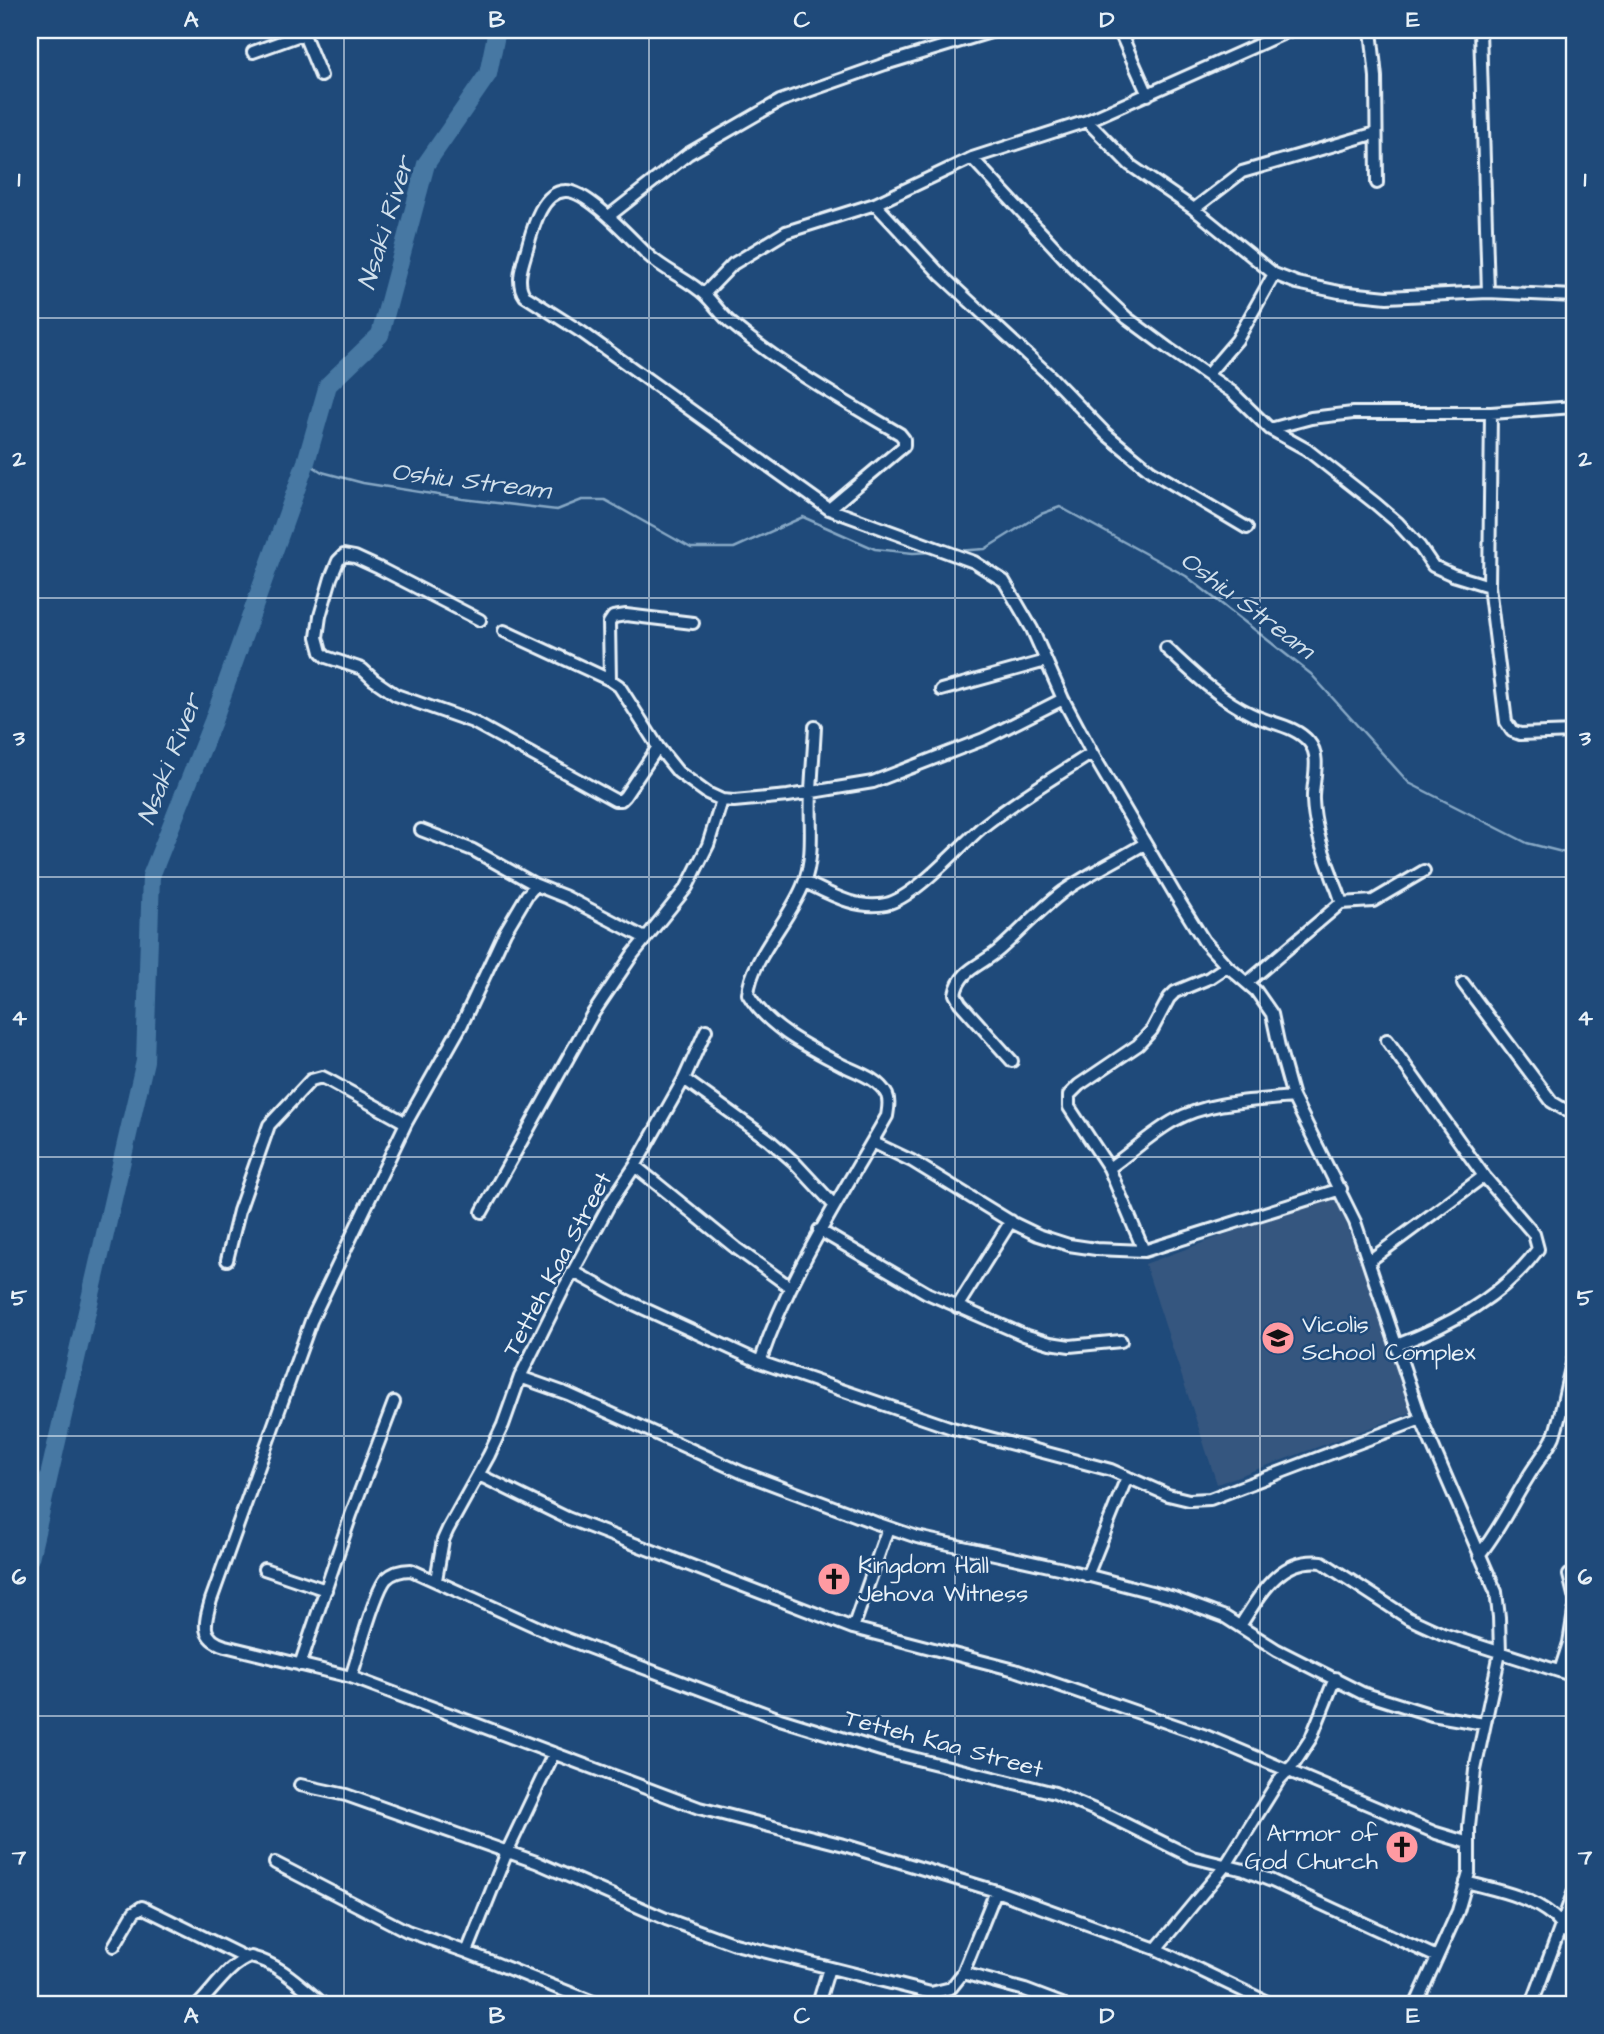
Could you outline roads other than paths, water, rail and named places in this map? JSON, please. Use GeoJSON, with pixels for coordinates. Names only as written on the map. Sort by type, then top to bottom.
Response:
{"type":"FeatureCollection","features":[{"type":"Feature","properties":{"kind":"street"},"geometry":{"type":"LineString","coordinates":[[609,216],[688,154],[780,101],[886,64],[998,30]]}},
{"type":"Feature","properties":{"kind":"street"},"geometry":{"type":"LineString","coordinates":[[1119,30],[1148,95]]}},
{"type":"Feature","properties":{"kind":"street"},"geometry":{"type":"LineString","coordinates":[[704,294],[733,264],[786,232],[874,204],[971,158],[1087,121],[1291,30]]}},
{"type":"Feature","properties":{"kind":"street"},"geometry":{"type":"LineString","coordinates":[[1371,30],[1376,77],[1377,183]]}},
{"type":"Feature","properties":{"kind":"street"},"geometry":{"type":"LineString","coordinates":[[1480,30],[1488,292]]}},
{"type":"Feature","properties":{"kind":"street"},"geometry":{"type":"LineString","coordinates":[[253,51],[302,32],[321,76]]}},
{"type":"Feature","properties":{"kind":"street"},"geometry":{"type":"LineString","coordinates":[[1087,121],[1130,165],[1194,209],[1274,274],[1297,283],[1366,296],[1411,298],[1488,292],[1574,296]]}},
{"type":"Feature","properties":{"kind":"street"},"geometry":{"type":"LineString","coordinates":[[1194,209],[1242,172],[1376,133]]}},
{"type":"Feature","properties":{"kind":"street"},"geometry":{"type":"LineString","coordinates":[[971,158],[1073,267],[1127,318],[1232,392],[1270,429],[1306,449],[1376,504],[1420,547],[1433,566],[1489,586]]}},
{"type":"Feature","properties":{"kind":"street"},"geometry":{"type":"LineString","coordinates":[[829,509],[904,446],[904,439],[900,434],[769,353],[729,321],[704,294],[651,258],[609,216],[574,192],[562,191],[547,201],[536,221],[522,268],[520,281],[524,296],[583,333],[829,509],[974,562],[1004,581],[1032,629],[1063,699],[1092,753],[1204,941],[1266,1002],[1272,1014],[1293,1097],[1341,1189],[1369,1261],[1420,1419],[1496,1592],[1500,1653],[1475,1770],[1469,1873],[1458,1910],[1416,2004]]}},
{"type":"Feature","properties":{"kind":"street"},"geometry":{"type":"LineString","coordinates":[[874,204],[942,275],[1049,375],[1106,434],[1151,471],[1247,528]]}},
{"type":"Feature","properties":{"kind":"street"},"geometry":{"type":"LineString","coordinates":[[1207,375],[1237,340],[1274,274]]}},
{"type":"Feature","properties":{"kind":"street"},"geometry":{"type":"LineString","coordinates":[[1270,429],[1311,418],[1353,414],[1491,414],[1574,407]]}},
{"type":"Feature","properties":{"kind":"street"},"geometry":{"type":"LineString","coordinates":[[1491,414],[1489,586],[1506,722],[1512,731],[1520,734],[1574,732]]}},
{"type":"Feature","properties":{"kind":"street"},"geometry":{"type":"LineString","coordinates":[[480,620],[379,568],[344,555],[338,561],[331,578],[317,637],[321,652],[326,657],[362,669],[396,695],[473,723],[615,800],[621,800],[625,796],[658,747]]}},
{"type":"Feature","properties":{"kind":"street"},"geometry":{"type":"LineString","coordinates":[[610,680],[609,623],[613,617],[626,615],[693,623]]}},
{"type":"Feature","properties":{"kind":"street"},"geometry":{"type":"LineString","coordinates":[[503,631],[610,680],[619,687],[658,747],[678,772],[693,785],[722,800],[758,800],[873,782],[984,739],[1063,699]]}},
{"type":"Feature","properties":{"kind":"street"},"geometry":{"type":"LineString","coordinates":[[1166,648],[1210,687],[1250,714],[1283,726],[1309,742],[1315,751],[1315,818],[1341,903]]}},
{"type":"Feature","properties":{"kind":"street"},"geometry":{"type":"LineString","coordinates":[[942,691],[1046,661]]}},
{"type":"Feature","properties":{"kind":"street"},"geometry":{"type":"LineString","coordinates":[[760,1362],[790,1287],[819,1230],[887,1116],[889,1104],[886,1094],[861,1074],[786,1033],[761,1013],[747,994],[749,979],[805,882],[810,862],[815,726]]}},
{"type":"Feature","properties":{"kind":"street"},"geometry":{"type":"LineString","coordinates":[[805,882],[846,901],[867,905],[887,904],[907,895],[982,828],[1015,803],[1092,753]]}},
{"type":"Feature","properties":{"kind":"street"},"geometry":{"type":"LineString","coordinates":[[482,1212],[592,1015],[645,938],[687,887],[708,845],[722,800]]}},
{"type":"Feature","properties":{"kind":"street"},"geometry":{"type":"LineString","coordinates":[[422,830],[473,850],[536,885],[566,897],[645,938]]}},
{"type":"Feature","properties":{"kind":"street"},"geometry":{"type":"LineString","coordinates":[[1012,1061],[960,1003],[955,994],[957,981],[968,970],[998,951],[1031,917],[1062,893],[1144,844]]}},
{"type":"Feature","properties":{"kind":"street"},"geometry":{"type":"LineString","coordinates":[[1247,984],[1341,903],[1373,901],[1424,871]]}},
{"type":"Feature","properties":{"kind":"street"},"geometry":{"type":"LineString","coordinates":[[536,885],[527,894],[505,932],[462,1024],[405,1123],[311,1321],[206,1616],[207,1636],[212,1642],[351,1677],[698,1808],[844,1845],[996,1891],[1156,1949],[1271,2004]]}},
{"type":"Feature","properties":{"kind":"street"},"geometry":{"type":"LineString","coordinates":[[1144,1251],[1109,1168],[1069,1107],[1069,1095],[1079,1085],[1138,1045],[1152,1030],[1175,992],[1209,978],[1227,966]]}},
{"type":"Feature","properties":{"kind":"street"},"geometry":{"type":"LineString","coordinates":[[1463,983],[1552,1102],[1567,1111],[1574,1109]]}},
{"type":"Feature","properties":{"kind":"street","name":"Tetteh Kaa Street"},"geometry":{"type":"LineString","coordinates":[[436,1580],[443,1540],[503,1425],[520,1377],[609,1205],[635,1166],[684,1079],[706,1030]]}},
{"type":"Feature","properties":{"kind":"street"},"geometry":{"type":"LineString","coordinates":[[1387,1040],[1484,1176],[1534,1234],[1538,1249],[1508,1283],[1463,1315],[1429,1333],[1397,1345]]}},
{"type":"Feature","properties":{"kind":"street"},"geometry":{"type":"LineString","coordinates":[[227,1260],[239,1211],[270,1125],[311,1080],[322,1077],[405,1123]]}},
{"type":"Feature","properties":{"kind":"street"},"geometry":{"type":"LineString","coordinates":[[684,1079],[769,1140],[794,1162],[834,1205]]}},
{"type":"Feature","properties":{"kind":"street"},"geometry":{"type":"LineString","coordinates":[[1109,1168],[1184,1115],[1200,1109],[1293,1097]]}},
{"type":"Feature","properties":{"kind":"street"},"geometry":{"type":"LineString","coordinates":[[872,1142],[912,1161],[1038,1235],[1069,1245],[1096,1249],[1144,1251],[1341,1189]]}},
{"type":"Feature","properties":{"kind":"street"},"geometry":{"type":"LineString","coordinates":[[635,1166],[736,1248],[790,1287]]}},
{"type":"Feature","properties":{"kind":"street"},"geometry":{"type":"LineString","coordinates":[[1369,1261],[1484,1176]]}},
{"type":"Feature","properties":{"kind":"street"},"geometry":{"type":"LineString","coordinates":[[957,1307],[1011,1221]]}},
{"type":"Feature","properties":{"kind":"street"},"geometry":{"type":"LineString","coordinates":[[819,1230],[903,1280],[957,1307],[1050,1343],[1084,1346],[1121,1341]]}},
{"type":"Feature","properties":{"kind":"street"},"geometry":{"type":"LineString","coordinates":[[574,1272],[623,1299],[760,1362],[951,1428],[1088,1463],[1168,1495],[1189,1500],[1210,1499],[1420,1419]]}},
{"type":"Feature","properties":{"kind":"street"},"geometry":{"type":"LineString","coordinates":[[1479,1555],[1495,1536],[1552,1440],[1574,1357]]}},
{"type":"Feature","properties":{"kind":"street"},"geometry":{"type":"LineString","coordinates":[[520,1377],[568,1394],[743,1472],[888,1528],[1171,1597],[1225,1617],[1277,1650],[1362,1693],[1432,1715],[1484,1724]]}},
{"type":"Feature","properties":{"kind":"street"},"geometry":{"type":"LineString","coordinates":[[300,1665],[351,1515],[394,1402]]}},
{"type":"Feature","properties":{"kind":"street"},"geometry":{"type":"LineString","coordinates":[[479,1475],[567,1518],[853,1628],[1015,1670],[1206,1736],[1436,1833],[1469,1843]]}},
{"type":"Feature","properties":{"kind":"street"},"geometry":{"type":"LineString","coordinates":[[1087,1576],[1126,1477]]}},
{"type":"Feature","properties":{"kind":"street"},"geometry":{"type":"LineString","coordinates":[[853,1628],[888,1528]]}},
{"type":"Feature","properties":{"kind":"street"},"geometry":{"type":"LineString","coordinates":[[1240,1626],[1266,1585],[1280,1572],[1310,1561],[1322,1562],[1408,1618],[1443,1634],[1574,1676]]}},
{"type":"Feature","properties":{"kind":"street"},"geometry":{"type":"LineString","coordinates":[[264,1569],[326,1590]]}},
{"type":"Feature","properties":{"kind":"street","name":"Tetteh Kaa Street"},"geometry":{"type":"LineString","coordinates":[[351,1677],[376,1600],[386,1579],[402,1570],[411,1570],[548,1632],[780,1719],[884,1751],[1055,1793],[1192,1857],[1226,1865],[1272,1881],[1437,1957]]}},
{"type":"Feature","properties":{"kind":"street"},"geometry":{"type":"LineString","coordinates":[[1569,1575],[1574,1595]]}},
{"type":"Feature","properties":{"kind":"street"},"geometry":{"type":"LineString","coordinates":[[1560,1671],[1569,1643],[1574,1612]]}},
{"type":"Feature","properties":{"kind":"street"},"geometry":{"type":"LineString","coordinates":[[1156,1949],[1226,1865],[1279,1780],[1311,1738],[1335,1678]]}},
{"type":"Feature","properties":{"kind":"street"},"geometry":{"type":"LineString","coordinates":[[467,1952],[507,1852],[554,1753]]}},
{"type":"Feature","properties":{"kind":"street"},"geometry":{"type":"LineString","coordinates":[[300,1784],[346,1795],[507,1852],[677,1923],[735,1944],[931,1993],[951,1987],[963,1973],[996,1891]]}},
{"type":"Feature","properties":{"kind":"street"},"geometry":{"type":"LineString","coordinates":[[275,1863],[407,1931],[598,2004]]}},
{"type":"Feature","properties":{"kind":"street"},"geometry":{"type":"LineString","coordinates":[[1466,1882],[1523,1899],[1550,1913],[1574,1941]]}},
{"type":"Feature","properties":{"kind":"street"},"geometry":{"type":"LineString","coordinates":[[1532,2004],[1574,1891]]}},
{"type":"Feature","properties":{"kind":"street"},"geometry":{"type":"LineString","coordinates":[[114,1946],[134,1912],[142,1908],[246,1958],[255,1958],[277,1968],[323,2004]]}},
{"type":"Feature","properties":{"kind":"street"},"geometry":{"type":"LineString","coordinates":[[199,2004],[231,1969],[246,1958]]}},
{"type":"Feature","properties":{"kind":"street"},"geometry":{"type":"LineString","coordinates":[[818,2004],[829,1968]]}},
{"type":"Feature","properties":{"kind":"street"},"geometry":{"type":"LineString","coordinates":[[963,1973],[1025,1990],[1062,2004]]}},
{"type":"Feature","properties":{"kind":"waterway","name":"Nsaki River"},"geometry":{"type":"LineString","coordinates":[[30,1558],[145,1061],[151,876],[213,721],[306,462],[328,385],[380,335],[426,164],[488,74],[497,30]]}},
{"type":"Feature","properties":{"kind":"waterway","name":"Oshiu Stream"},"geometry":{"type":"LineString","coordinates":[[306,462],[322,472],[363,483],[463,499],[557,510],[582,500],[605,500],[691,548],[734,548],[803,517],[875,549],[932,552]]}},
{"type":"Feature","properties":{"kind":"waterway","name":"Oshiu Stream"},"geometry":{"type":"LineString","coordinates":[[956,551],[985,549],[1041,514],[1060,507],[1186,576],[1311,674],[1409,783],[1527,843],[1574,855]]}},
{"type":"Feature","properties":{"kind":"place","name":"Vicolis School Complex"},"geometry":{"type":"Point","coordinates":[1278,1338]}},
{"type":"Feature","properties":{"kind":"place","name":"Kingdom Hall Jehova Witness"},"geometry":{"type":"Point","coordinates":[834,1579]}},
{"type":"Feature","properties":{"kind":"place","name":"Armor of God Church"},"geometry":{"type":"Point","coordinates":[1402,1847]}}]}
